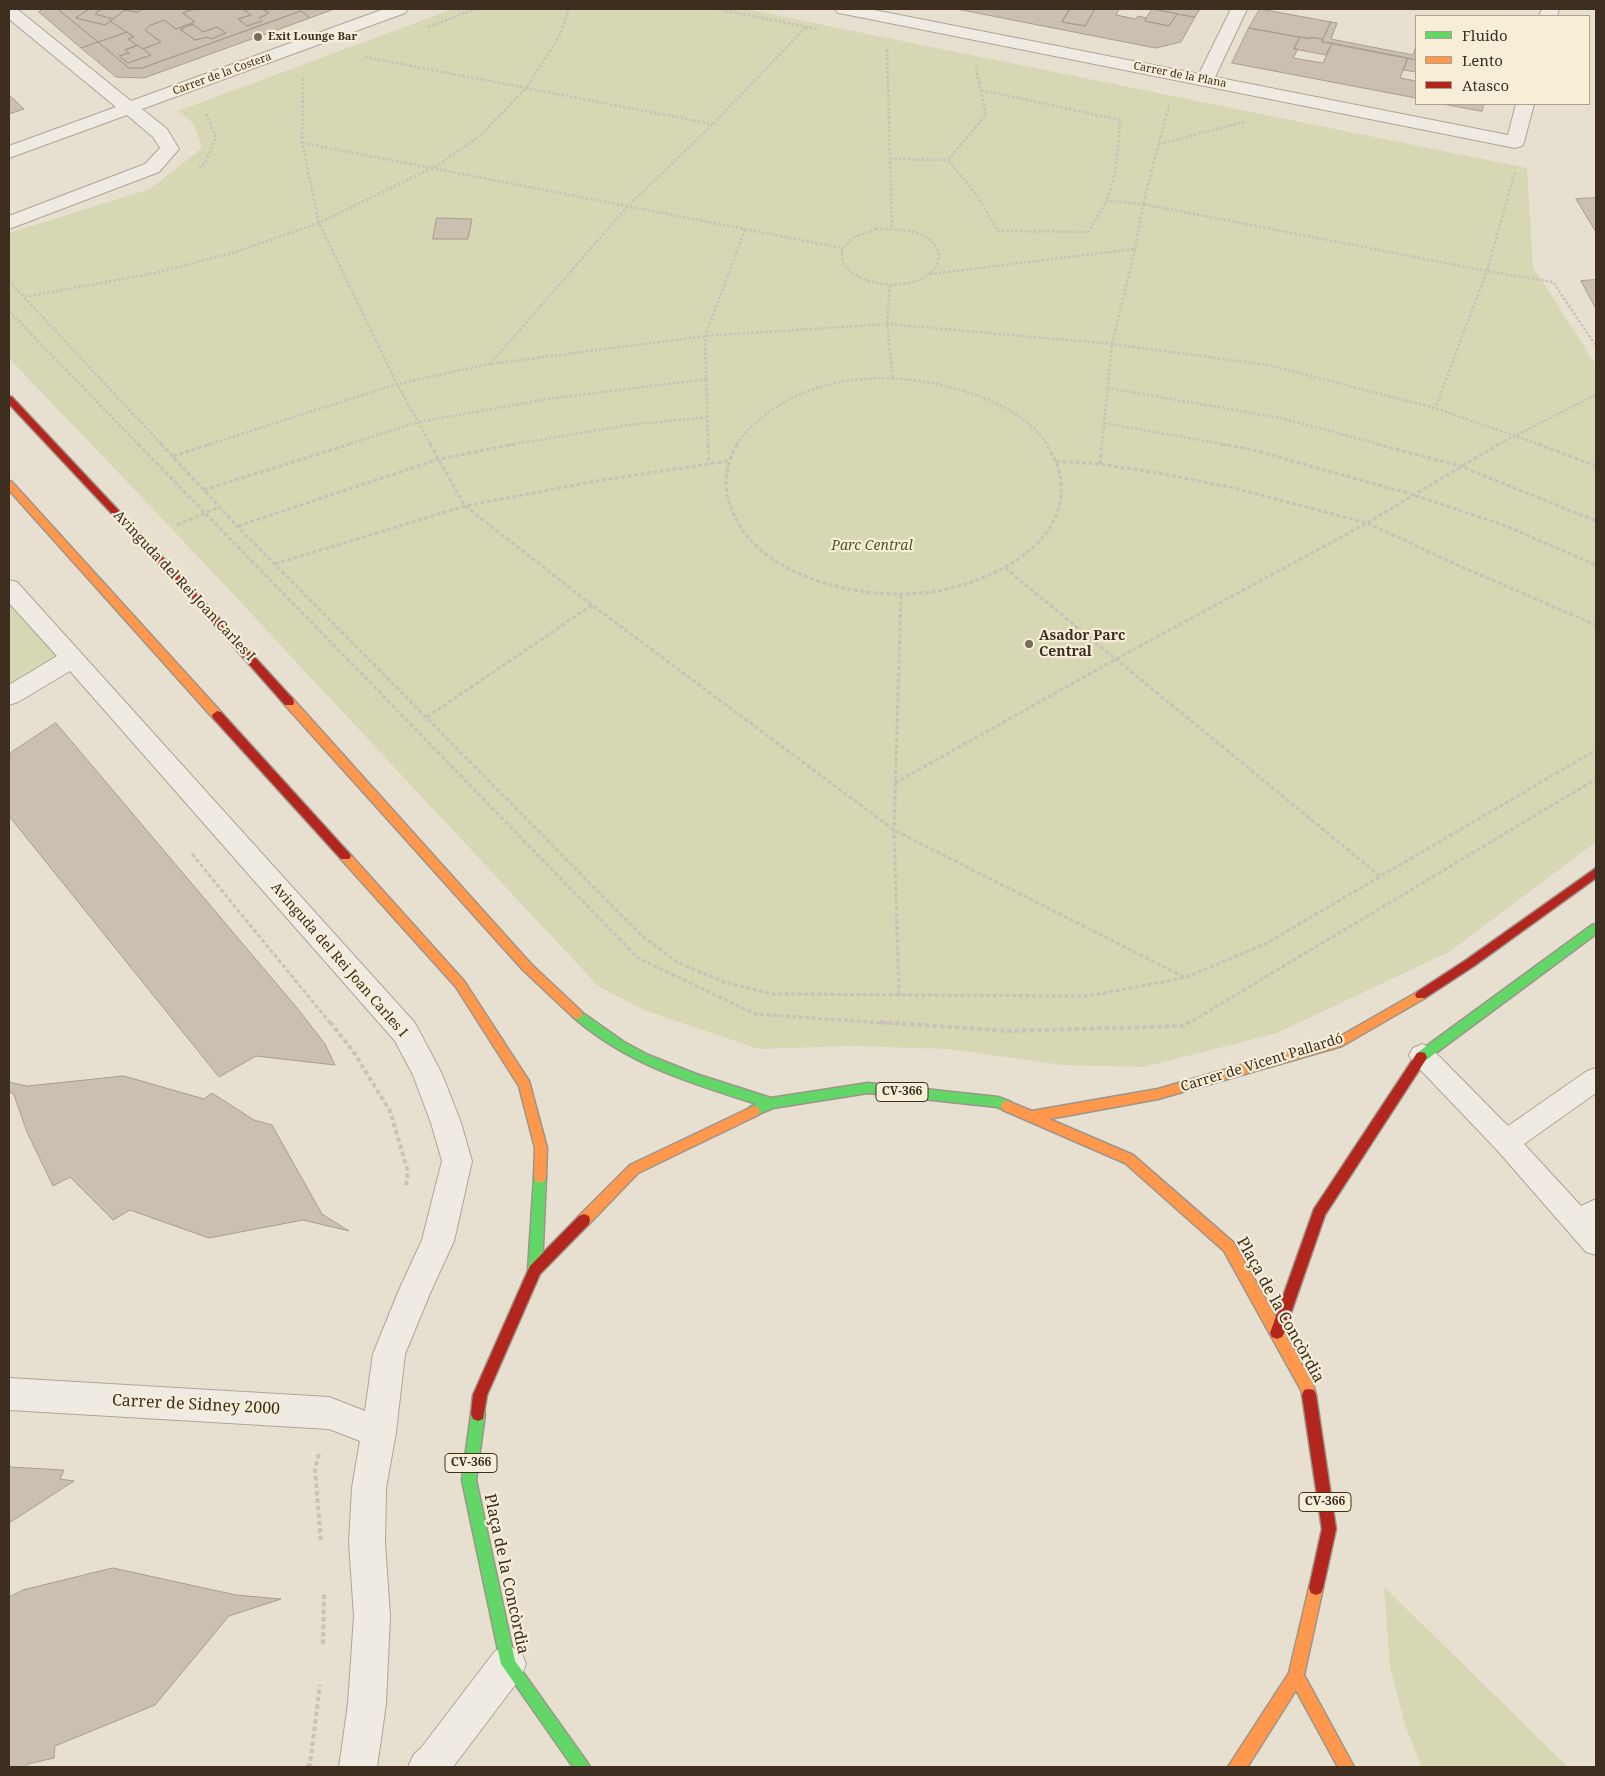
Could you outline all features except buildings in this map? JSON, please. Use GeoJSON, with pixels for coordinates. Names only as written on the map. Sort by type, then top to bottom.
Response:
{"type":"FeatureCollection","features":[{"type":"Feature","properties":{"kind":"street","name":"Carrer de la Costera"},"geometry":{"type":"LineString","coordinates":[[9,152],[399,9]]}},
{"type":"Feature","properties":{"kind":"street","name":"Carrer de la Plana"},"geometry":{"type":"LineString","coordinates":[[844,9],[918,16],[1205,80],[1515,142],[1525,105]]}},
{"type":"Feature","properties":{"kind":"street"},"geometry":{"type":"LineString","coordinates":[[1205,80],[1239,9]]}},
{"type":"Feature","properties":{"kind":"street"},"geometry":{"type":"LineString","coordinates":[[9,223],[152,168],[170,149],[160,133],[16,12]]}},
{"type":"Feature","properties":{"kind":"street","name":"Avinguda del Rei Joan Carles I"},"geometry":{"type":"LineString","coordinates":[[9,399],[194,595],[527,967],[591,1028],[653,1064],[771,1103]]}},
{"type":"Feature","properties":{"kind":"street"},"geometry":{"type":"LineString","coordinates":[[9,484],[460,984],[525,1085],[542,1148],[535,1270]]}},
{"type":"Feature","properties":{"kind":"street","name":"Avinguda del Rei Joan Carles I"},"geometry":{"type":"LineString","coordinates":[[9,588],[405,1032],[427,1074],[446,1123],[457,1161],[449,1200],[438,1241],[415,1290],[389,1354],[380,1432],[369,1488],[367,1542],[372,1616],[367,1704],[358,1767]]}},
{"type":"Feature","properties":{"kind":"street"},"geometry":{"type":"LineString","coordinates":[[9,696],[73,658]]}},
{"type":"Feature","properties":{"kind":"street","name":"Carrer de Vicent Pallardó"},"geometry":{"type":"LineString","coordinates":[[1030,1117],[1158,1094],[1342,1041],[1415,1000],[1470,963],[1596,872]]}},
{"type":"Feature","properties":{"kind":"street"},"geometry":{"type":"LineString","coordinates":[[1277,1333],[1319,1213],[1422,1055],[1596,928]]}},
{"type":"Feature","properties":{"kind":"street","name":"Plaça de la Concòrdia"},"geometry":{"type":"LineString","coordinates":[[582,1767],[508,1664],[469,1480],[480,1395],[535,1270],[634,1169],[771,1103],[868,1088],[998,1102],[1129,1159],[1229,1247],[1308,1390],[1329,1529],[1296,1676],[1243,1761],[1236,1767]]}},
{"type":"Feature","properties":{"kind":"street","name":"Carrer de Sidney 2000"},"geometry":{"type":"LineString","coordinates":[[9,1394],[329,1413],[380,1432]]}},
{"type":"Feature","properties":{"kind":"street"},"geometry":{"type":"LineString","coordinates":[[427,1767],[434,1761],[508,1664]]}},
{"type":"Feature","properties":{"kind":"street"},"geometry":{"type":"LineString","coordinates":[[1296,1676],[1346,1767]]}},
{"type":"Feature","properties":{"kind":"lane"},"geometry":{"type":"LineString","coordinates":[[1422,1055],[1591,1226]]}},
{"type":"Feature","properties":{"kind":"lane"},"geometry":{"type":"LineString","coordinates":[[1506,1142],[1596,1079]]}},
{"type":"Feature","properties":{"kind":"path"},"geometry":{"type":"LineString","coordinates":[[424,29],[476,9]]}},
{"type":"Feature","properties":{"kind":"path"},"geometry":{"type":"LineString","coordinates":[[25,297],[165,270],[232,253],[318,224],[436,166],[479,137],[526,88],[560,37],[568,13],[567,9]]}},
{"type":"Feature","properties":{"kind":"path"},"geometry":{"type":"LineString","coordinates":[[717,9],[824,30]]}},
{"type":"Feature","properties":{"kind":"path"},"geometry":{"type":"LineString","coordinates":[[490,364],[627,207],[713,124],[806,27]]}},
{"type":"Feature","properties":{"kind":"path"},"geometry":{"type":"LineString","coordinates":[[887,43],[892,229]]}},
{"type":"Feature","properties":{"kind":"path"},"geometry":{"type":"LineString","coordinates":[[363,57],[713,124]]}},
{"type":"Feature","properties":{"kind":"path"},"geometry":{"type":"LineString","coordinates":[[948,160],[986,115],[974,65]]}},
{"type":"Feature","properties":{"kind":"path"},"geometry":{"type":"LineString","coordinates":[[303,74],[302,142],[318,224],[398,384],[465,506],[592,606],[894,830],[1184,978]]}},
{"type":"Feature","properties":{"kind":"path"},"geometry":{"type":"LineString","coordinates":[[890,159],[948,160],[976,194],[998,231],[1088,232],[1107,201],[1116,170],[1120,120],[981,90]]}},
{"type":"Feature","properties":{"kind":"path"},"geometry":{"type":"LineString","coordinates":[[1100,464],[1112,344],[1135,249],[1143,204],[1171,100]]}},
{"type":"Feature","properties":{"kind":"path"},"geometry":{"type":"LineString","coordinates":[[198,169],[206,163],[216,137],[205,111]]}},
{"type":"Feature","properties":{"kind":"path"},"geometry":{"type":"LineString","coordinates":[[1159,144],[1250,121]]}},
{"type":"Feature","properties":{"kind":"path"},"geometry":{"type":"LineString","coordinates":[[302,142],[436,166],[627,207],[842,248]]}},
{"type":"Feature","properties":{"kind":"path"},"geometry":{"type":"LineString","coordinates":[[1435,408],[1487,271],[1516,171]]}},
{"type":"Feature","properties":{"kind":"path"},"geometry":{"type":"LineString","coordinates":[[1107,201],[1143,204],[1487,271],[1553,282],[1596,346]]}},
{"type":"Feature","properties":{"kind":"path"},"geometry":{"type":"LineString","coordinates":[[930,274],[938,266],[940,258],[938,249],[931,241],[921,235],[892,229],[876,229],[861,233],[849,240],[842,248],[840,256],[842,265],[849,273],[874,284],[890,285],[905,284],[930,274],[1135,249]]}},
{"type":"Feature","properties":{"kind":"path"},"geometry":{"type":"LineString","coordinates":[[710,464],[705,336],[746,230]]}},
{"type":"Feature","properties":{"kind":"path"},"geometry":{"type":"LineString","coordinates":[[9,281],[238,526],[641,935],[677,962],[724,982],[773,994],[1088,996],[1184,978],[1266,944],[1596,750]]}},
{"type":"Feature","properties":{"kind":"path"},"geometry":{"type":"LineString","coordinates":[[890,285],[887,324],[893,378]]}},
{"type":"Feature","properties":{"kind":"path"},"geometry":{"type":"LineString","coordinates":[[9,311],[638,958],[755,1014],[1008,1031],[1183,1026],[1596,779]]}},
{"type":"Feature","properties":{"kind":"path"},"geometry":{"type":"LineString","coordinates":[[173,456],[398,384],[490,364],[705,336],[887,324],[1112,344],[1268,365],[1435,408],[1515,435],[1596,466]]}},
{"type":"Feature","properties":{"kind":"path"},"geometry":{"type":"LineString","coordinates":[[893,378],[946,384],[995,402],[1015,414],[1032,428],[1046,444],[1056,462],[1060,480],[1060,500],[1054,519],[1043,538],[1026,554],[1005,568],[956,587],[929,592],[862,591],[824,583],[791,570],[763,552],[742,531],[729,508],[724,484],[728,461],[740,437],[760,417],[787,400],[828,385],[855,380],[893,378]]}},
{"type":"Feature","properties":{"kind":"path"},"geometry":{"type":"LineString","coordinates":[[204,490],[419,422],[554,398],[706,379]]}},
{"type":"Feature","properties":{"kind":"path"},"geometry":{"type":"LineString","coordinates":[[1107,388],[1281,418],[1460,466],[1596,521]]}},
{"type":"Feature","properties":{"kind":"path"},"geometry":{"type":"LineString","coordinates":[[895,783],[1116,659],[1367,523],[1515,435],[1596,395]]}},
{"type":"Feature","properties":{"kind":"path"},"geometry":{"type":"LineString","coordinates":[[238,526],[439,458],[628,425],[708,417]]}},
{"type":"Feature","properties":{"kind":"path"},"geometry":{"type":"LineString","coordinates":[[1104,423],[1250,448],[1414,495],[1506,526],[1596,565]]}},
{"type":"Feature","properties":{"kind":"path"},"geometry":{"type":"LineString","coordinates":[[275,564],[465,506],[596,481],[728,461]]}},
{"type":"Feature","properties":{"kind":"path"},"geometry":{"type":"LineString","coordinates":[[1056,462],[1100,464],[1164,474],[1234,488],[1367,523],[1464,568],[1596,625]]}},
{"type":"Feature","properties":{"kind":"path"},"geometry":{"type":"LineString","coordinates":[[1005,568],[1381,878]]}},
{"type":"Feature","properties":{"kind":"path"},"geometry":{"type":"LineString","coordinates":[[899,995],[894,830],[900,593]]}},
{"type":"Feature","properties":{"kind":"path"},"geometry":{"type":"LineString","coordinates":[[427,717],[592,606]]}},
{"type":"Feature","properties":{"kind":"path"},"geometry":{"type":"LineString","coordinates":[[191,852],[353,1051],[390,1111],[408,1172],[406,1191]]}},
{"type":"Feature","properties":{"kind":"path"},"geometry":{"type":"LineString","coordinates":[[321,1545],[315,1469],[329,1413]]}},
{"type":"Feature","properties":{"kind":"path"},"geometry":{"type":"LineString","coordinates":[[323,1648],[324,1583]]}},
{"type":"Feature","properties":{"kind":"path"},"geometry":{"type":"LineString","coordinates":[[307,1767],[310,1764],[322,1676]]}},
{"type":"Feature","properties":{"kind":"green space","name":"Parc Central"},"geometry":{"type":"Polygon","coordinates":[[[453,9],[745,9],[1527,168],[1533,267],[1596,365],[1596,842],[1449,952],[1277,1033],[1144,1067],[1062,1065],[948,1049],[852,1046],[759,1049],[644,1010],[598,986],[190,548],[9,358],[9,233],[150,189],[202,148],[194,124],[178,111],[453,9]]]}},
{"type":"Feature","properties":{"kind":"green space"},"geometry":{"type":"Polygon","coordinates":[[[9,595],[73,658],[9,698],[9,595]]]}},
{"type":"Feature","properties":{"kind":"green space"},"geometry":{"type":"Polygon","coordinates":[[[1384,1587],[1568,1767],[1422,1767],[1406,1728],[1390,1667],[1384,1587]]]}},
{"type":"Feature","properties":{"kind":"traffic: fast"},"geometry":{"type":"LineString","coordinates":[[1421,1057],[1596,928]]}},
{"type":"Feature","properties":{"kind":"traffic: fast"},"geometry":{"type":"LineString","coordinates":[[577,1014],[620,1046],[644,1058],[668,1069],[771,1103]]}},
{"type":"Feature","properties":{"kind":"traffic: fast"},"geometry":{"type":"LineString","coordinates":[[754,1111],[771,1103],[868,1088],[998,1102],[1007,1106]]}},
{"type":"Feature","properties":{"kind":"traffic: fast"},"geometry":{"type":"LineString","coordinates":[[535,1270],[540,1177]]}},
{"type":"Feature","properties":{"kind":"traffic: fast"},"geometry":{"type":"LineString","coordinates":[[478,1414],[469,1480],[508,1664],[582,1767]]}},
{"type":"Feature","properties":{"kind":"traffic: slow"},"geometry":{"type":"LineString","coordinates":[[9,484],[217,715]]}},
{"type":"Feature","properties":{"kind":"traffic: slow"},"geometry":{"type":"LineString","coordinates":[[289,702],[527,967],[577,1014]]}},
{"type":"Feature","properties":{"kind":"traffic: slow"},"geometry":{"type":"LineString","coordinates":[[345,856],[460,984],[525,1085],[541,1148],[540,1177]]}},
{"type":"Feature","properties":{"kind":"traffic: slow"},"geometry":{"type":"LineString","coordinates":[[1030,1117],[1158,1094],[1342,1041],[1421,995]]}},
{"type":"Feature","properties":{"kind":"traffic: slow"},"geometry":{"type":"LineString","coordinates":[[1007,1106],[1129,1159],[1229,1247],[1308,1389],[1309,1395]]}},
{"type":"Feature","properties":{"kind":"traffic: slow"},"geometry":{"type":"LineString","coordinates":[[584,1220],[634,1169],[754,1111]]}},
{"type":"Feature","properties":{"kind":"traffic: slow"},"geometry":{"type":"LineString","coordinates":[[1236,1767],[1243,1761],[1296,1676],[1316,1588]]}},
{"type":"Feature","properties":{"kind":"traffic: slow"},"geometry":{"type":"LineString","coordinates":[[1296,1676],[1346,1767]]}},
{"type":"Feature","properties":{"kind":"traffic: jam"},"geometry":{"type":"LineString","coordinates":[[9,399],[193,595],[289,702]]}},
{"type":"Feature","properties":{"kind":"traffic: jam"},"geometry":{"type":"LineString","coordinates":[[217,715],[345,856]]}},
{"type":"Feature","properties":{"kind":"traffic: jam"},"geometry":{"type":"LineString","coordinates":[[1421,995],[1470,963],[1596,872]]}},
{"type":"Feature","properties":{"kind":"traffic: jam"},"geometry":{"type":"LineString","coordinates":[[1277,1333],[1319,1213],[1421,1057]]}},
{"type":"Feature","properties":{"kind":"traffic: jam"},"geometry":{"type":"LineString","coordinates":[[478,1414],[480,1395],[535,1270],[584,1220]]}},
{"type":"Feature","properties":{"kind":"traffic: jam"},"geometry":{"type":"LineString","coordinates":[[1309,1395],[1329,1529],[1316,1588]]}},
{"type":"Feature","properties":{"kind":"place","name":"Exit Lounge Bar"},"geometry":{"type":"Point","coordinates":[258,37]}},
{"type":"Feature","properties":{"kind":"place","name":"Asador Parc Central"},"geometry":{"type":"Point","coordinates":[1029,644]}}]}
